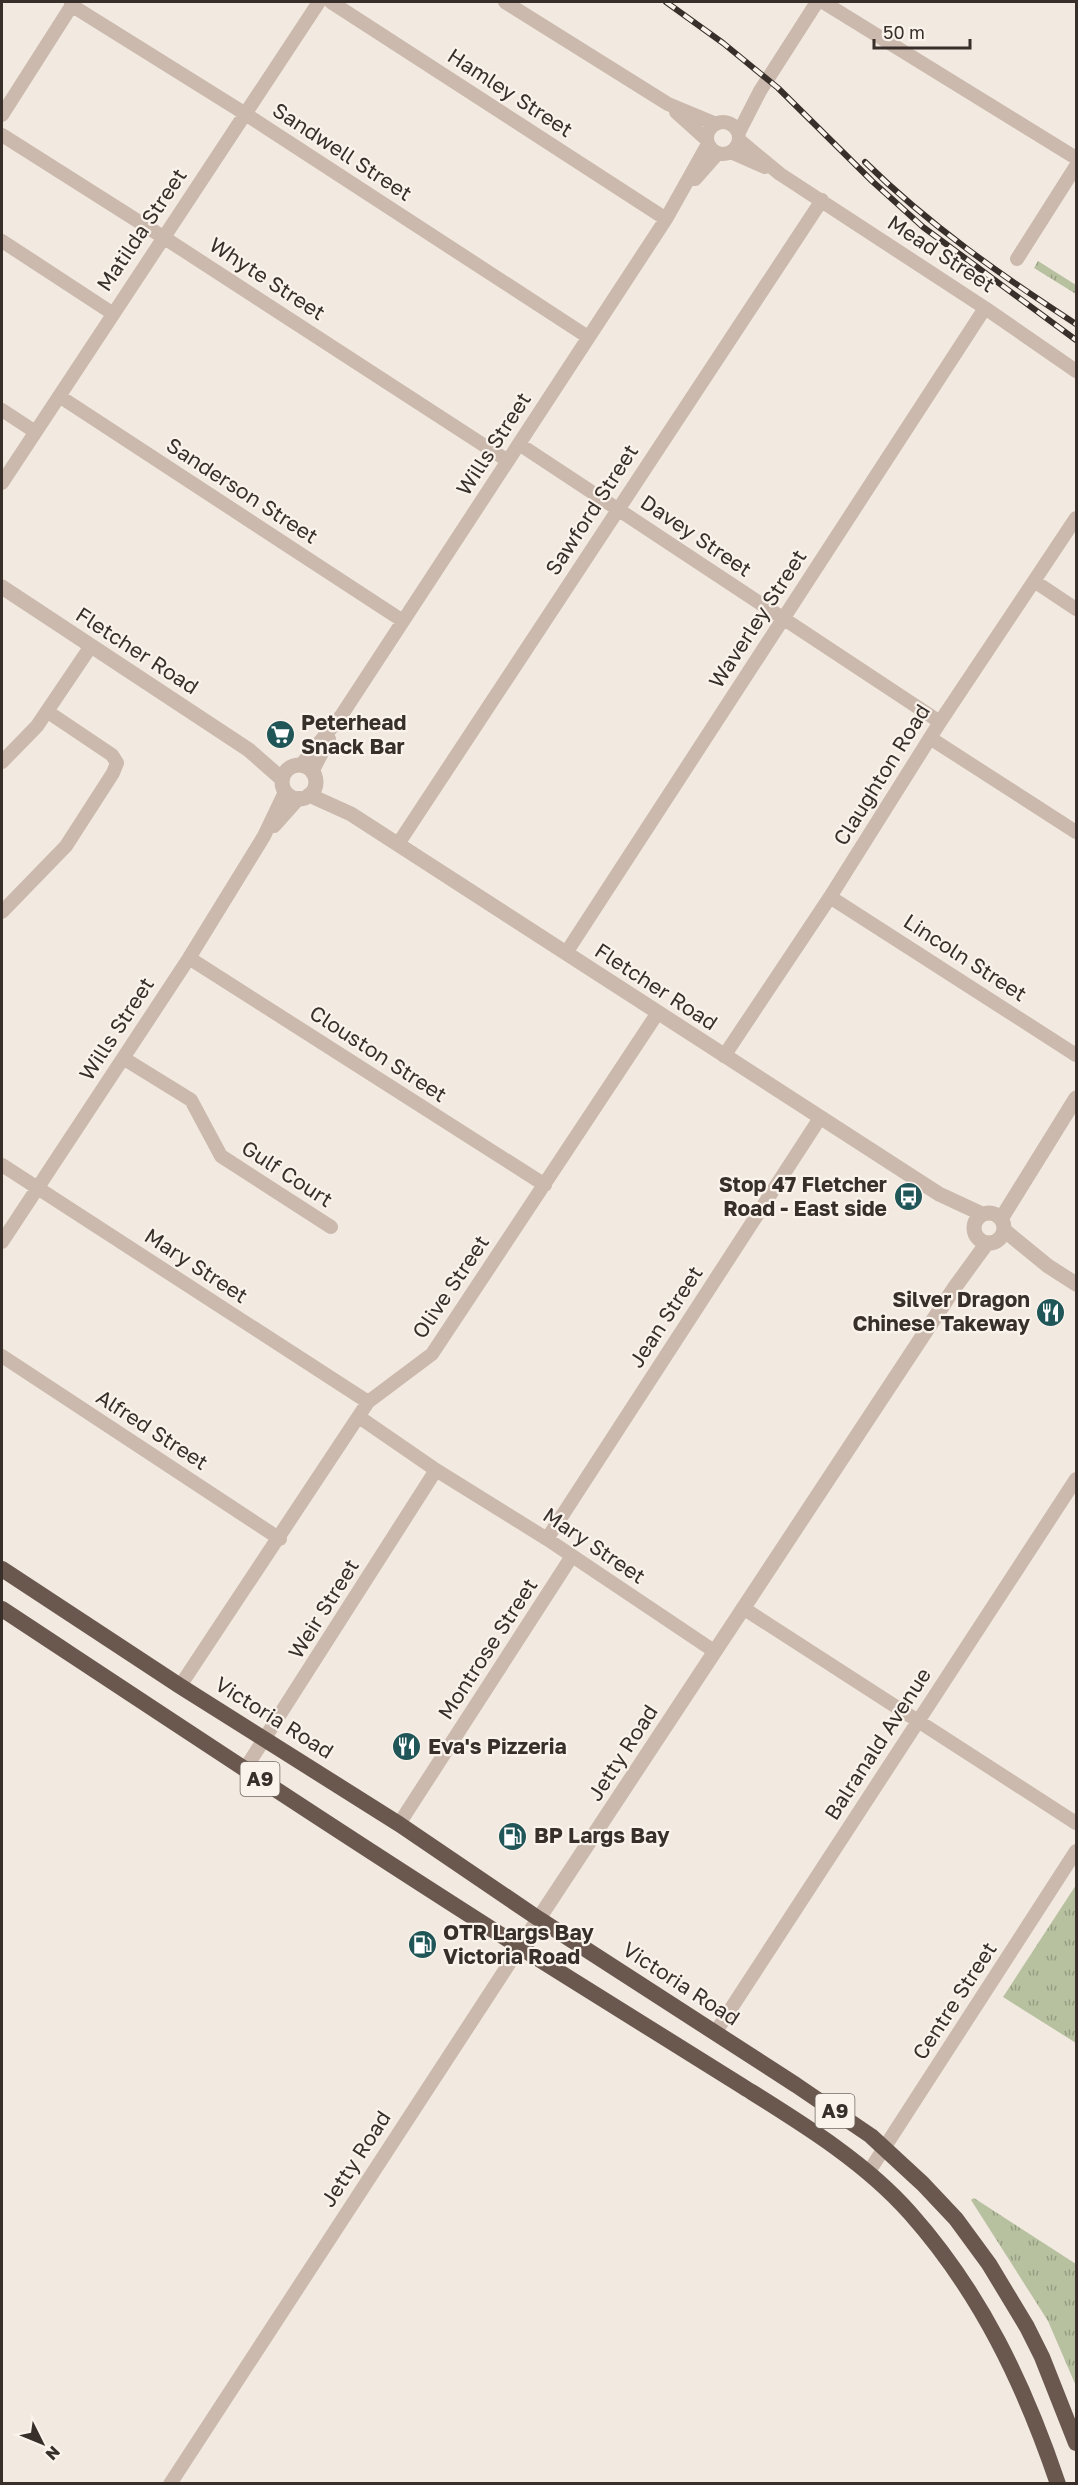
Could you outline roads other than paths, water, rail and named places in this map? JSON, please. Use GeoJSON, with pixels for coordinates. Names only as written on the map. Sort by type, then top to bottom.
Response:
{"type":"FeatureCollection","features":[{"type":"Feature","properties":{"kind":"highway","name":"Victoria Road"},"geometry":{"type":"LineString","coordinates":[[2,1569],[180,1686],[399,1824],[539,1919],[840,2114],[885,2148],[956,2219],[988,2264],[1027,2327],[1042,2357],[1077,2443]]}},
{"type":"Feature","properties":{"kind":"highway","name":"A9"},"geometry":{"type":"LineString","coordinates":[[2,1609],[520,1947],[784,2112],[868,2173],[910,2213],[964,2284],[993,2329],[1020,2381],[1058,2484]]}},
{"type":"Feature","properties":{"kind":"street","name":"Matilda Street"},"geometry":{"type":"LineString","coordinates":[[2,483],[34,431],[318,2]]}},
{"type":"Feature","properties":{"kind":"street","name":"Hamley Street"},"geometry":{"type":"LineString","coordinates":[[331,2],[666,219]]}},
{"type":"Feature","properties":{"kind":"street","name":"Mead Street"},"geometry":{"type":"LineString","coordinates":[[505,2],[668,104],[724,143],[822,200],[1077,371]]}},
{"type":"Feature","properties":{"kind":"street","name":"Wills Street"},"geometry":{"type":"LineString","coordinates":[[2,1242],[189,958],[402,621],[681,194],[724,143],[817,2]]}},
{"type":"Feature","properties":{"kind":"street"},"geometry":{"type":"LineString","coordinates":[[824,2],[1077,158]]}},
{"type":"Feature","properties":{"kind":"street","name":"Sandwell Street"},"geometry":{"type":"LineString","coordinates":[[73,3],[588,337]]}},
{"type":"Feature","properties":{"kind":"street"},"geometry":{"type":"LineString","coordinates":[[2,116],[73,3]]}},
{"type":"Feature","properties":{"kind":"street","name":"Wills Street"},"geometry":{"type":"LineString","coordinates":[[724,143],[710,130],[722,123],[760,91]]}},
{"type":"Feature","properties":{"kind":"street","name":"Mead Street"},"geometry":{"type":"LineString","coordinates":[[668,104],[722,123],[732,124],[724,143]]}},
{"type":"Feature","properties":{"kind":"street","name":"Whyte Street"},"geometry":{"type":"LineString","coordinates":[[2,135],[508,461]]}},
{"type":"Feature","properties":{"kind":"street"},"geometry":{"type":"LineString","coordinates":[[1017,259],[1077,166]]}},
{"type":"Feature","properties":{"kind":"street","name":"Sawford Street"},"geometry":{"type":"LineString","coordinates":[[398,844],[822,200]]}},
{"type":"Feature","properties":{"kind":"street"},"geometry":{"type":"LineString","coordinates":[[2,241],[112,313]]}},
{"type":"Feature","properties":{"kind":"street","name":"Waverley Street"},"geometry":{"type":"LineString","coordinates":[[566,953],[985,308]]}},
{"type":"Feature","properties":{"kind":"street","name":"Sanderson Street"},"geometry":{"type":"LineString","coordinates":[[59,396],[402,621]]}},
{"type":"Feature","properties":{"kind":"street"},"geometry":{"type":"LineString","coordinates":[[2,410],[34,431]]}},
{"type":"Feature","properties":{"kind":"street","name":"Davey Street"},"geometry":{"type":"LineString","coordinates":[[519,444],[940,722]]}},
{"type":"Feature","properties":{"kind":"street","name":"Claughton Road"},"geometry":{"type":"LineString","coordinates":[[724,1056],[830,897],[940,722],[1077,518]]}},
{"type":"Feature","properties":{"kind":"street"},"geometry":{"type":"LineString","coordinates":[[1034,581],[1077,609]]}},
{"type":"Feature","properties":{"kind":"street","name":"Fletcher Road"},"geometry":{"type":"LineString","coordinates":[[2,588],[1077,1284]]}},
{"type":"Feature","properties":{"kind":"street"},"geometry":{"type":"LineString","coordinates":[[2,762],[48,712],[91,646]]}},
{"type":"Feature","properties":{"kind":"street"},"geometry":{"type":"LineString","coordinates":[[2,912],[66,846],[113,773],[117,763],[112,756],[48,712]]}},
{"type":"Feature","properties":{"kind":"street"},"geometry":{"type":"LineString","coordinates":[[930,738],[1077,832]]}},
{"type":"Feature","properties":{"kind":"street","name":"Lincoln Street"},"geometry":{"type":"LineString","coordinates":[[830,897],[1077,1055]]}},
{"type":"Feature","properties":{"kind":"street","name":"Clouston Street"},"geometry":{"type":"LineString","coordinates":[[189,958],[544,1185]]}},
{"type":"Feature","properties":{"kind":"street","name":"Olive Street"},"geometry":{"type":"LineString","coordinates":[[180,1686],[280,1539],[368,1402],[432,1354],[657,1014]]}},
{"type":"Feature","properties":{"kind":"street","name":"Gulf Court"},"geometry":{"type":"LineString","coordinates":[[123,1058],[191,1100],[221,1156],[331,1227]]}},
{"type":"Feature","properties":{"kind":"street","name":"Jetty Road"},"geometry":{"type":"LineString","coordinates":[[170,2484],[520,1947],[955,1287],[989,1228],[1029,1175],[1077,1098]]}},
{"type":"Feature","properties":{"kind":"street","name":"Jean Street"},"geometry":{"type":"LineString","coordinates":[[547,1539],[820,1118]]}},
{"type":"Feature","properties":{"kind":"street","name":"Mary Street"},"geometry":{"type":"LineString","coordinates":[[2,1165],[368,1402]]}},
{"type":"Feature","properties":{"kind":"street","name":"Alfred Street"},"geometry":{"type":"LineString","coordinates":[[2,1356],[280,1539]]}},
{"type":"Feature","properties":{"kind":"street","name":"Mary Street"},"geometry":{"type":"LineString","coordinates":[[358,1417],[436,1470],[547,1539],[714,1652]]}},
{"type":"Feature","properties":{"kind":"street","name":"Weir Street"},"geometry":{"type":"LineString","coordinates":[[245,1769],[436,1470]]}},
{"type":"Feature","properties":{"kind":"street","name":"Balranald Avenue"},"geometry":{"type":"LineString","coordinates":[[715,2033],[1077,1479]]}},
{"type":"Feature","properties":{"kind":"street","name":"Montrose Street"},"geometry":{"type":"LineString","coordinates":[[399,1824],[572,1556]]}},
{"type":"Feature","properties":{"kind":"street"},"geometry":{"type":"LineString","coordinates":[[743,1608],[1077,1823]]}},
{"type":"Feature","properties":{"kind":"street","name":"Centre Street"},"geometry":{"type":"LineString","coordinates":[[868,2173],[1077,1851]]}},
{"type":"Feature","properties":{"kind":"railway"},"geometry":{"type":"LineString","coordinates":[[666,2],[723,43],[778,88],[872,181],[923,227],[1076,340]]}},
{"type":"Feature","properties":{"kind":"railway"},"geometry":{"type":"LineString","coordinates":[[865,162],[889,185],[967,249],[1076,324]]}},
{"type":"Feature","properties":{"kind":"place","name":"Peterhead Snack Bar"},"geometry":{"type":"Point","coordinates":[280,735]}},
{"type":"Feature","properties":{"kind":"place","name":"Stop 47 Fletcher Road - East side"},"geometry":{"type":"Point","coordinates":[908,1197]}},
{"type":"Feature","properties":{"kind":"place","name":"Silver Dragon Chinese Takeway"},"geometry":{"type":"Point","coordinates":[1051,1312]}},
{"type":"Feature","properties":{"kind":"place","name":"Eva's Pizzeria"},"geometry":{"type":"Point","coordinates":[407,1747]}},
{"type":"Feature","properties":{"kind":"place","name":"BP Largs Bay"},"geometry":{"type":"Point","coordinates":[513,1836]}},
{"type":"Feature","properties":{"kind":"place","name":"OTR Largs Bay Victoria Road"},"geometry":{"type":"Point","coordinates":[422,1945]}}]}
